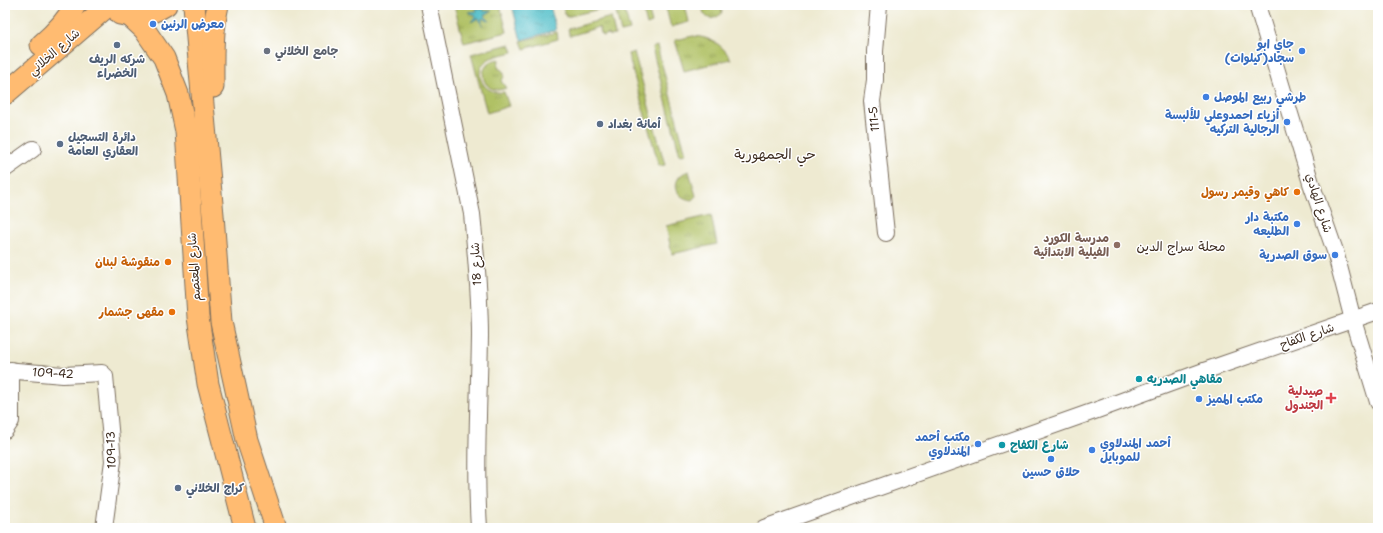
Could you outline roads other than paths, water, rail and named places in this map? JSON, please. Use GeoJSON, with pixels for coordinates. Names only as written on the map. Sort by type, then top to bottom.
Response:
{"type":"FeatureCollection","features":[{"type":"Feature","properties":{"kind":"main road","name":"شارع الخلاني"},"geometry":{"type":"LineString","coordinates":[[5,76],[57,32],[75,5]]}},
{"type":"Feature","properties":{"kind":"main road"},"geometry":{"type":"LineString","coordinates":[[100,7],[130,16],[154,12],[166,5]]}},
{"type":"Feature","properties":{"kind":"main road","name":"شارع المعتصم"},"geometry":{"type":"LineString","coordinates":[[194,5],[221,322],[247,440],[276,528]]}},
{"type":"Feature","properties":{"kind":"main road"},"geometry":{"type":"LineString","coordinates":[[213,216],[213,43],[218,5]]}},
{"type":"Feature","properties":{"kind":"main road","name":"شارع الخلاني"},"geometry":{"type":"LineString","coordinates":[[5,94],[100,7]]}},
{"type":"Feature","properties":{"kind":"main road","name":"شارع المعتصم"},"geometry":{"type":"LineString","coordinates":[[130,16],[144,29],[164,58],[178,94],[186,131],[199,325],[208,384],[244,527]]}},
{"type":"Feature","properties":{"kind":"street","name":"شارع 18"},"geometry":{"type":"LineString","coordinates":[[429,5],[472,214],[476,246],[480,334],[476,491],[479,528]]}},
{"type":"Feature","properties":{"kind":"street","name":"111-5"},"geometry":{"type":"LineString","coordinates":[[878,5],[875,80],[872,101],[886,233]]}},
{"type":"Feature","properties":{"kind":"street","name":"شارع الهادي"},"geometry":{"type":"LineString","coordinates":[[1257,5],[1311,183],[1335,251],[1353,320],[1378,402]]}},
{"type":"Feature","properties":{"kind":"street"},"geometry":{"type":"LineString","coordinates":[[5,169],[33,149]]}},
{"type":"Feature","properties":{"kind":"street","name":"شارع الكفاح"},"geometry":{"type":"LineString","coordinates":[[764,528],[1093,412],[1204,371],[1378,311]]}},
{"type":"Feature","properties":{"kind":"street"},"geometry":{"type":"LineString","coordinates":[[5,430],[11,421],[8,370]]}},
{"type":"Feature","properties":{"kind":"street","name":"109-42"},"geometry":{"type":"LineString","coordinates":[[8,370],[63,375],[102,373]]}},
{"type":"Feature","properties":{"kind":"street","name":"109-13"},"geometry":{"type":"LineString","coordinates":[[102,373],[106,379],[113,462],[104,528]]}},
{"type":"Feature","properties":{"kind":"water"},"geometry":{"type":"Polygon","coordinates":[[[475,5],[480,10],[485,5],[483,11],[492,11],[484,15],[490,21],[482,18],[482,26],[479,18],[471,22],[476,15],[468,12],[477,11],[475,5]]]}},
{"type":"Feature","properties":{"kind":"water"},"geometry":{"type":"Polygon","coordinates":[[[512,5],[550,5],[556,30],[521,40],[512,5]]]}},
{"type":"Feature","properties":{"kind":"place","name":"معرض الرنين"},"geometry":{"type":"Point","coordinates":[153,24]}},
{"type":"Feature","properties":{"kind":"place","name":"شركه الريف الخضراء"},"geometry":{"type":"Point","coordinates":[117,45]}},
{"type":"Feature","properties":{"kind":"place","name":"جامع الخلاني"},"geometry":{"type":"Point","coordinates":[267,51]}},
{"type":"Feature","properties":{"kind":"place","name":"جاي ابو سجاد(كيلوات)"},"geometry":{"type":"Point","coordinates":[1302,51]}},
{"type":"Feature","properties":{"kind":"place","name":"طرشي ربيع الموصل"},"geometry":{"type":"Point","coordinates":[1206,97]}},
{"type":"Feature","properties":{"kind":"place","name":"أزياء احمدوعلي للألبسة الرجالية التركيه"},"geometry":{"type":"Point","coordinates":[1287,122]}},
{"type":"Feature","properties":{"kind":"place","name":"أمانة بغداد"},"geometry":{"type":"Point","coordinates":[600,124]}},
{"type":"Feature","properties":{"kind":"place","name":"دائرة التسجيل العقاري العامة"},"geometry":{"type":"Point","coordinates":[60,144]}},
{"type":"Feature","properties":{"kind":"place","name":"كاهي وقيمر رسول"},"geometry":{"type":"Point","coordinates":[1297,192]}},
{"type":"Feature","properties":{"kind":"place","name":"مكتبة دار الطليعه"},"geometry":{"type":"Point","coordinates":[1297,224]}},
{"type":"Feature","properties":{"kind":"place","name":"مدرسة الكورد الفيلية الابتدائية"},"geometry":{"type":"Point","coordinates":[1117,245]}},
{"type":"Feature","properties":{"kind":"place","name":"سوق الصدرية"},"geometry":{"type":"Point","coordinates":[1335,255]}},
{"type":"Feature","properties":{"kind":"place","name":"منقوشة لبنان"},"geometry":{"type":"Point","coordinates":[168,262]}},
{"type":"Feature","properties":{"kind":"place","name":"مقهى جشمار"},"geometry":{"type":"Point","coordinates":[172,312]}},
{"type":"Feature","properties":{"kind":"place","name":"مقاهي الصدريه"},"geometry":{"type":"Point","coordinates":[1139,379]}},
{"type":"Feature","properties":{"kind":"place","name":"صيدلية الجندول"},"geometry":{"type":"Point","coordinates":[1331,398]}},
{"type":"Feature","properties":{"kind":"place","name":"مكتب المميز"},"geometry":{"type":"Point","coordinates":[1199,399]}},
{"type":"Feature","properties":{"kind":"place","name":"مكتب أحمد المندلاوي"},"geometry":{"type":"Point","coordinates":[978,444]}},
{"type":"Feature","properties":{"kind":"place","name":"شارع الكفاح"},"geometry":{"type":"Point","coordinates":[1002,445]}},
{"type":"Feature","properties":{"kind":"place","name":"أحمد المندلاوي للموبايل"},"geometry":{"type":"Point","coordinates":[1092,450]}},
{"type":"Feature","properties":{"kind":"place","name":"حلاق حسين"},"geometry":{"type":"Point","coordinates":[1051,459]}},
{"type":"Feature","properties":{"kind":"place","name":"كراج الخلاني"},"geometry":{"type":"Point","coordinates":[178,488]}},
{"type":"Feature","properties":{"kind":"district","name":"حي الجمهورية"},"geometry":{"type":"Point","coordinates":[775,154]}},
{"type":"Feature","properties":{"kind":"district","name":"محلة سراج الدين"},"geometry":{"type":"Point","coordinates":[1181,246]}}]}
